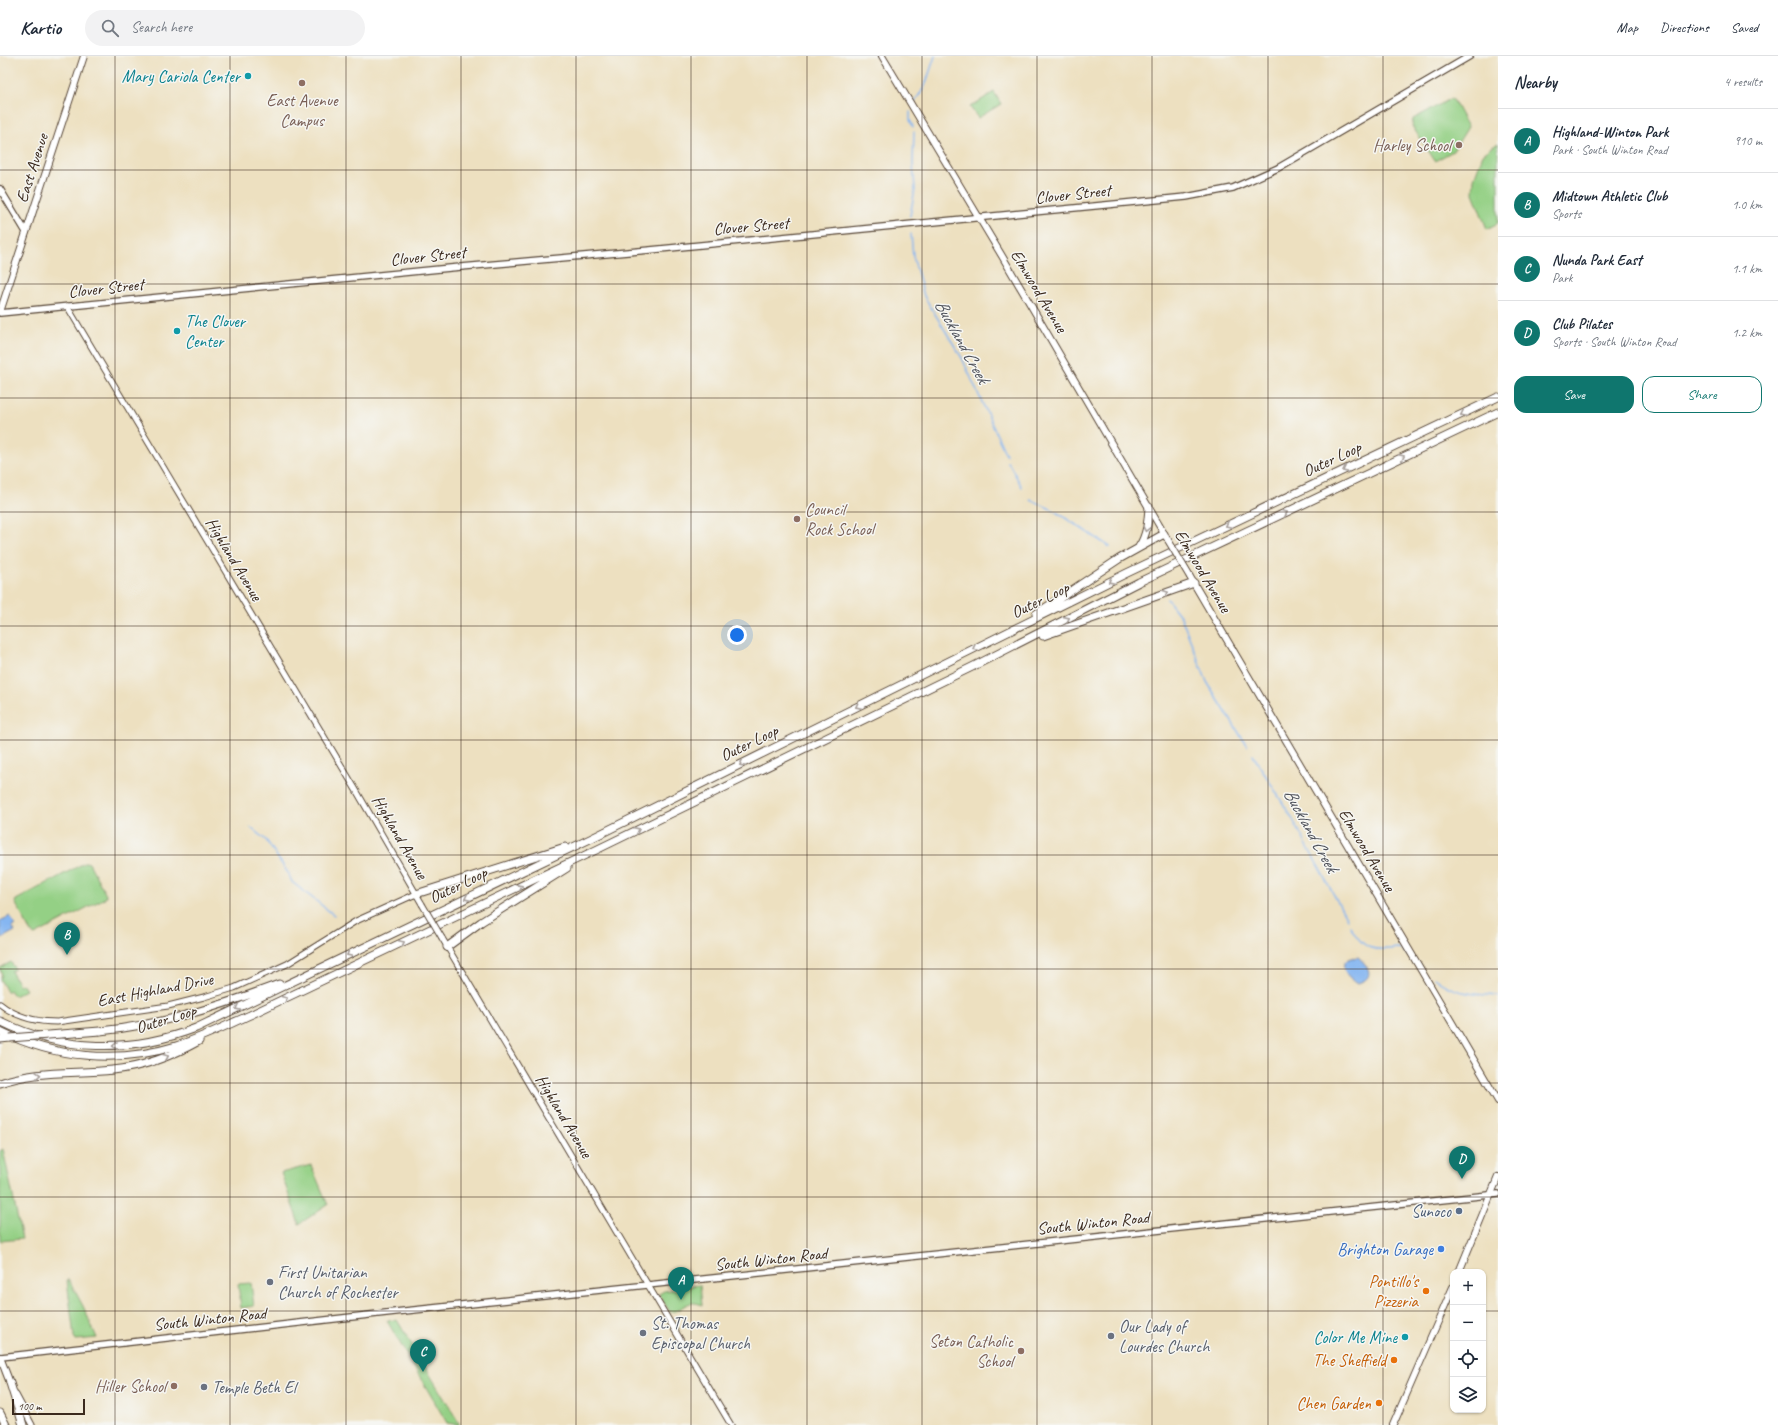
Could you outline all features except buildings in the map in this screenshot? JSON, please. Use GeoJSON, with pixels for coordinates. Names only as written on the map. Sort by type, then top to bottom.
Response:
{"type":"FeatureCollection","features":[{"type":"Feature","properties":{"kind":"highway","name":"Outer Loop"},"geometry":{"type":"LineString","coordinates":[[0,1020],[39,1036],[73,1044],[109,1046],[144,1043],[170,1037],[204,1024],[590,838],[1128,573],[1498,397]]}},
{"type":"Feature","properties":{"kind":"highway","name":"Outer Loop"},"geometry":{"type":"LineString","coordinates":[[0,1032],[27,1043],[57,1051],[79,1055],[115,1056],[150,1052],[175,1046],[250,1015],[596,850],[1020,644],[1139,582],[1498,412]]}},
{"type":"Feature","properties":{"kind":"highway"},"geometry":{"type":"LineString","coordinates":[[1137,549],[1143,540],[1146,530],[1149,507]]}},
{"type":"Feature","properties":{"kind":"highway"},"geometry":{"type":"LineString","coordinates":[[1010,631],[1137,549],[1166,537]]}},
{"type":"Feature","properties":{"kind":"highway"},"geometry":{"type":"LineString","coordinates":[[1020,644],[1192,580]]}},
{"type":"Feature","properties":{"kind":"highway"},"geometry":{"type":"LineString","coordinates":[[416,894],[590,838]]}},
{"type":"Feature","properties":{"kind":"highway"},"geometry":{"type":"LineString","coordinates":[[447,947],[481,922],[596,850]]}},
{"type":"Feature","properties":{"kind":"highway"},"geometry":{"type":"LineString","coordinates":[[0,1039],[100,1031],[145,1025],[201,1012],[324,966]]}},
{"type":"Feature","properties":{"kind":"highway"},"geometry":{"type":"LineString","coordinates":[[0,1083],[28,1076],[112,1070],[145,1064],[184,1049],[250,1015]]}},
{"type":"Feature","properties":{"kind":"highway"},"geometry":{"type":"LineString","coordinates":[[10,1383],[23,1425]]}},
{"type":"Feature","properties":{"kind":"highway"},"geometry":{"type":"LineString","coordinates":[[0,1413],[6,1425]]}},
{"type":"Feature","properties":{"kind":"main road","name":"East Avenue"},"geometry":{"type":"LineString","coordinates":[[0,313],[84,56]]}},
{"type":"Feature","properties":{"kind":"main road","name":"Elmwood Avenue"},"geometry":{"type":"LineString","coordinates":[[882,56],[979,218],[1498,1100]]}},
{"type":"Feature","properties":{"kind":"main road","name":"Clover Street"},"geometry":{"type":"LineString","coordinates":[[0,313],[1186,197],[1233,188],[1278,168],[1470,56]]}},
{"type":"Feature","properties":{"kind":"main road"},"geometry":{"type":"LineString","coordinates":[[0,189],[26,232]]}},
{"type":"Feature","properties":{"kind":"main road"},"geometry":{"type":"LineString","coordinates":[[1461,1269],[1498,1177]]}},
{"type":"Feature","properties":{"kind":"main road","name":"South Winton Road"},"geometry":{"type":"LineString","coordinates":[[1,1357],[402,1311],[688,1282],[1498,1194]]}},
{"type":"Feature","properties":{"kind":"main road"},"geometry":{"type":"LineString","coordinates":[[1393,1425],[1450,1294]]}},
{"type":"Feature","properties":{"kind":"main road"},"geometry":{"type":"LineString","coordinates":[[1,1357],[10,1383]]}},
{"type":"Feature","properties":{"kind":"street","name":"Highland Avenue"},"geometry":{"type":"LineString","coordinates":[[67,306],[356,790],[447,947],[731,1425]]}},
{"type":"Feature","properties":{"kind":"street","name":"East Highland Drive"},"geometry":{"type":"LineString","coordinates":[[0,1004],[25,1018],[56,1022],[158,1007],[204,998],[270,973],[356,921],[416,894]]}},
{"type":"Feature","properties":{"kind":"street"},"geometry":{"type":"LineString","coordinates":[[10,1383],[32,1424]]}},
{"type":"Feature","properties":{"kind":"green space"},"geometry":{"type":"Polygon","coordinates":[[[994,92],[1001,104],[978,118],[970,107],[994,92]]]}},
{"type":"Feature","properties":{"kind":"green space"},"geometry":{"type":"Polygon","coordinates":[[[1452,98],[1468,127],[1453,151],[1435,161],[1412,126],[1413,119],[1452,98]]]}},
{"type":"Feature","properties":{"kind":"green space"},"geometry":{"type":"Polygon","coordinates":[[[1498,143],[1498,223],[1487,229],[1473,193],[1474,179],[1483,154],[1498,143]]]}},
{"type":"Feature","properties":{"kind":"green space"},"geometry":{"type":"Polygon","coordinates":[[[86,862],[89,863],[106,895],[105,898],[35,935],[31,933],[15,902],[16,900],[86,862]]]}},
{"type":"Feature","properties":{"kind":"green space"},"geometry":{"type":"Polygon","coordinates":[[[11,962],[15,969],[11,971],[19,985],[22,984],[26,990],[14,996],[10,990],[7,992],[0,979],[2,975],[0,968],[11,962]]]}},
{"type":"Feature","properties":{"kind":"green space"},"geometry":{"type":"Polygon","coordinates":[[[3,1149],[22,1239],[0,1241],[0,1151],[3,1149]]]}},
{"type":"Feature","properties":{"kind":"green space"},"geometry":{"type":"Polygon","coordinates":[[[311,1165],[328,1205],[299,1224],[281,1173],[311,1165]]]}},
{"type":"Feature","properties":{"kind":"green space"},"geometry":{"type":"Polygon","coordinates":[[[67,1280],[69,1280],[83,1306],[97,1338],[76,1340],[74,1337],[67,1280]]]}},
{"type":"Feature","properties":{"kind":"green space"},"geometry":{"type":"Polygon","coordinates":[[[251,1283],[254,1306],[241,1308],[238,1284],[251,1283]]]}},
{"type":"Feature","properties":{"kind":"green space"},"geometry":{"type":"Polygon","coordinates":[[[700,1285],[702,1305],[692,1303],[679,1310],[670,1312],[659,1295],[664,1291],[678,1289],[678,1287],[700,1285]]]}},
{"type":"Feature","properties":{"kind":"green space"},"geometry":{"type":"Polygon","coordinates":[[[397,1320],[459,1425],[447,1423],[387,1321],[397,1320]]]}},
{"type":"Feature","properties":{"kind":"water"},"geometry":{"type":"Polygon","coordinates":[[[10,916],[15,925],[12,927],[15,931],[2,938],[0,933],[0,921],[10,916]]]}},
{"type":"Feature","properties":{"kind":"water"},"geometry":{"type":"Polygon","coordinates":[[[1358,957],[1368,968],[1369,975],[1367,979],[1357,983],[1345,971],[1344,964],[1351,958],[1358,957]]]}},
{"type":"Feature","properties":{"kind":"waterway","name":"Buckland Creek"},"geometry":{"type":"LineString","coordinates":[[914,103],[925,86],[935,56]]}},
{"type":"Feature","properties":{"kind":"waterway","name":"Buckland Creek"},"geometry":{"type":"LineString","coordinates":[[910,112],[910,120],[913,127]]}},
{"type":"Feature","properties":{"kind":"waterway","name":"Buckland Creek"},"geometry":{"type":"LineString","coordinates":[[910,216],[915,189],[913,164],[914,132]]}},
{"type":"Feature","properties":{"kind":"waterway","name":"Buckland Creek"},"geometry":{"type":"LineString","coordinates":[[911,234],[913,256],[924,296],[962,358],[1006,455]]}},
{"type":"Feature","properties":{"kind":"waterway","name":"Buckland Creek"},"geometry":{"type":"LineString","coordinates":[[1008,462],[1022,487]]}},
{"type":"Feature","properties":{"kind":"waterway","name":"Buckland Creek"},"geometry":{"type":"LineString","coordinates":[[1031,500],[1053,510],[1110,547]]}},
{"type":"Feature","properties":{"kind":"waterway","name":"Buckland Creek"},"geometry":{"type":"LineString","coordinates":[[1167,599],[1181,617],[1207,682],[1247,746]]}},
{"type":"Feature","properties":{"kind":"waterway","name":"Buckland Creek"},"geometry":{"type":"LineString","coordinates":[[1253,755],[1292,818],[1347,919]]}},
{"type":"Feature","properties":{"kind":"waterway"},"geometry":{"type":"LineString","coordinates":[[251,828],[266,840],[288,873],[292,882],[334,915]]}},
{"type":"Feature","properties":{"kind":"waterway","name":"Buckland Creek"},"geometry":{"type":"LineString","coordinates":[[1350,926],[1360,940],[1370,948],[1399,948],[1409,956]]}},
{"type":"Feature","properties":{"kind":"waterway","name":"Buckland Creek"},"geometry":{"type":"LineString","coordinates":[[1434,978],[1456,990],[1472,994],[1498,996]]}},
{"type":"Feature","properties":{"kind":"place","name":"Mary Cariola Center"},"geometry":{"type":"Point","coordinates":[248,76]}},
{"type":"Feature","properties":{"kind":"place","name":"East Avenue Campus"},"geometry":{"type":"Point","coordinates":[302,83]}},
{"type":"Feature","properties":{"kind":"place","name":"Harley School"},"geometry":{"type":"Point","coordinates":[1459,145]}},
{"type":"Feature","properties":{"kind":"place","name":"The Clover Center"},"geometry":{"type":"Point","coordinates":[177,331]}},
{"type":"Feature","properties":{"kind":"place","name":"Council Rock School"},"geometry":{"type":"Point","coordinates":[797,519]}},
{"type":"Feature","properties":{"kind":"place","name":"Midtown Athletic Club"},"geometry":{"type":"Point","coordinates":[67,955]}},
{"type":"Feature","properties":{"kind":"place","name":"Club Pilates"},"geometry":{"type":"Point","coordinates":[1462,1179]}},
{"type":"Feature","properties":{"kind":"place","name":"Sunoco"},"geometry":{"type":"Point","coordinates":[1459,1211]}},
{"type":"Feature","properties":{"kind":"place","name":"Brighton Garage"},"geometry":{"type":"Point","coordinates":[1441,1249]}},
{"type":"Feature","properties":{"kind":"place","name":"First Unitarian Church of Rochester"},"geometry":{"type":"Point","coordinates":[270,1282]}},
{"type":"Feature","properties":{"kind":"place","name":"Pontillo's Pizzeria"},"geometry":{"type":"Point","coordinates":[1426,1291]}},
{"type":"Feature","properties":{"kind":"place","name":"Highland-Winton Park"},"geometry":{"type":"Point","coordinates":[681,1300]}},
{"type":"Feature","properties":{"kind":"place","name":"St. Thomas Episcopal Church"},"geometry":{"type":"Point","coordinates":[643,1333]}},
{"type":"Feature","properties":{"kind":"place","name":"Our Lady of Lourdes Church"},"geometry":{"type":"Point","coordinates":[1111,1336]}},
{"type":"Feature","properties":{"kind":"place","name":"Color Me Mine"},"geometry":{"type":"Point","coordinates":[1405,1337]}},
{"type":"Feature","properties":{"kind":"place","name":"Seton Catholic School"},"geometry":{"type":"Point","coordinates":[1021,1351]}},
{"type":"Feature","properties":{"kind":"place","name":"The Sheffield"},"geometry":{"type":"Point","coordinates":[1394,1360]}},
{"type":"Feature","properties":{"kind":"place","name":"Nunda Park East"},"geometry":{"type":"Point","coordinates":[423,1372]}},
{"type":"Feature","properties":{"kind":"place","name":"Hiller School"},"geometry":{"type":"Point","coordinates":[174,1386]}},
{"type":"Feature","properties":{"kind":"place","name":"Temple Beth El"},"geometry":{"type":"Point","coordinates":[204,1387]}},
{"type":"Feature","properties":{"kind":"place","name":"Chen Garden"},"geometry":{"type":"Point","coordinates":[1379,1403]}}]}
